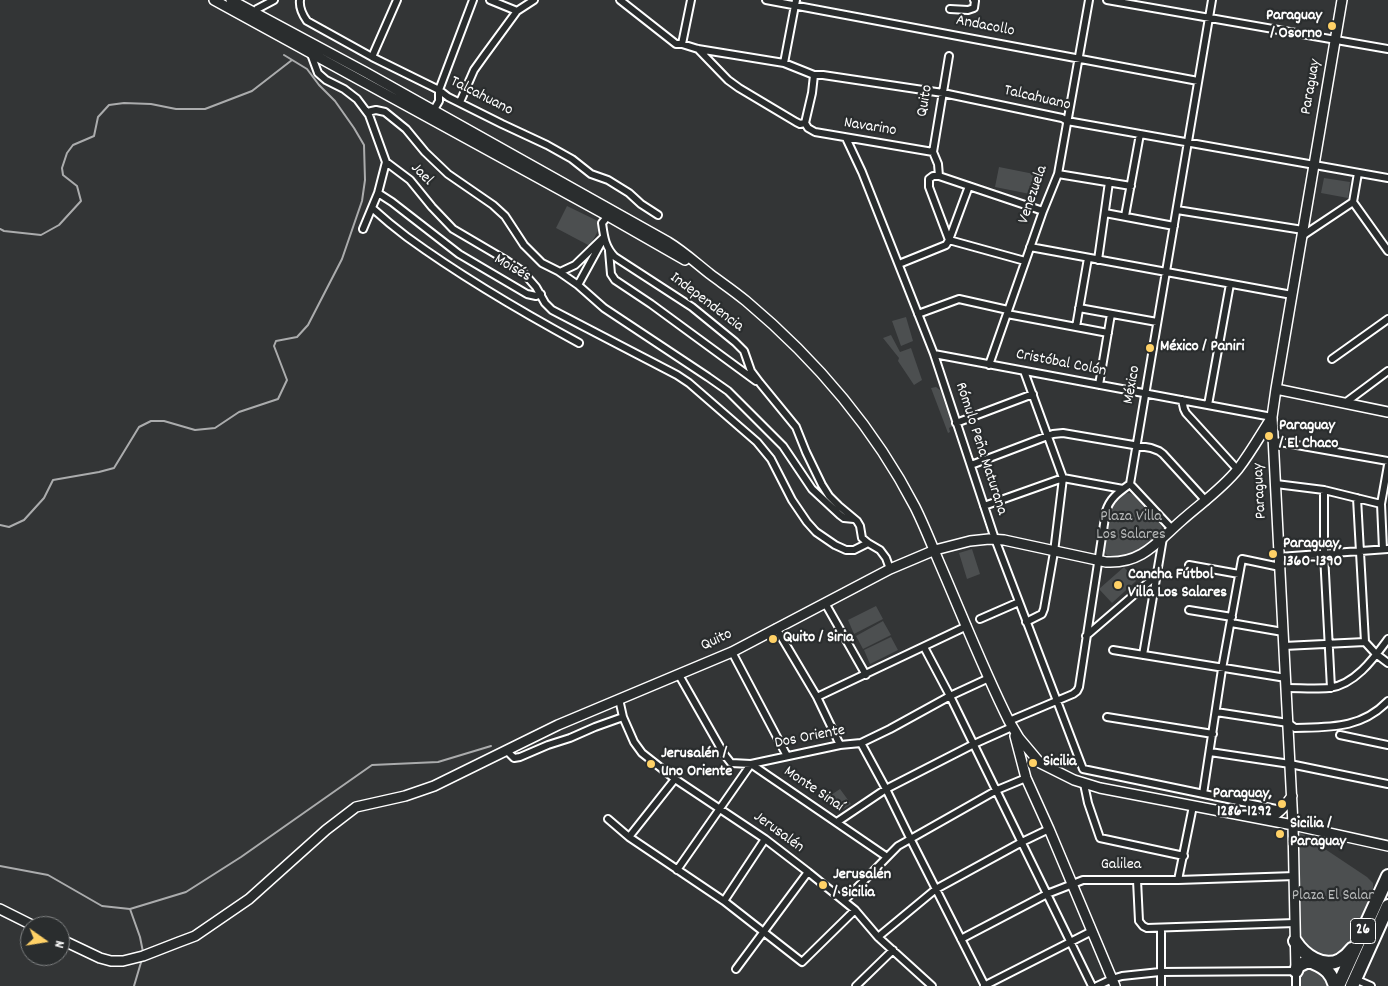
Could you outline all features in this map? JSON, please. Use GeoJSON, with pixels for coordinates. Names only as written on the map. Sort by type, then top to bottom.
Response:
{"type":"FeatureCollection","features":[{"type":"Feature","properties":{"kind":"highway","name":"26"},"geometry":{"type":"LineString","coordinates":[[1337,986],[1388,876]]}},
{"type":"Feature","properties":{"kind":"highway","name":"26"},"geometry":{"type":"LineString","coordinates":[[1354,983],[1388,906]]}},
{"type":"Feature","properties":{"kind":"highway"},"geometry":{"type":"LineString","coordinates":[[1295,946],[1317,960],[1327,962],[1345,957],[1356,945]]}},
{"type":"Feature","properties":{"kind":"highway"},"geometry":{"type":"LineString","coordinates":[[1295,946],[1301,957],[1322,966],[1329,972],[1337,986]]}},
{"type":"Feature","properties":{"kind":"highway"},"geometry":{"type":"LineString","coordinates":[[1296,971],[1298,966],[1311,962]]}},
{"type":"Feature","properties":{"kind":"main road"},"geometry":{"type":"LineString","coordinates":[[214,0],[365,72],[431,114]]}},
{"type":"Feature","properties":{"kind":"main road"},"geometry":{"type":"LineString","coordinates":[[231,0],[251,16],[311,54],[431,114],[661,238],[689,256],[747,302],[787,337],[821,372],[874,441],[916,509],[989,678],[1012,726],[1026,778],[1113,983]]}},
{"type":"Feature","properties":{"kind":"main road","name":"Paraguay"},"geometry":{"type":"LineString","coordinates":[[1296,971],[1292,796],[1272,417],[1342,0]]}},
{"type":"Feature","properties":{"kind":"main road"},"geometry":{"type":"LineString","coordinates":[[530,169],[608,216],[710,273]]}},
{"type":"Feature","properties":{"kind":"main road"},"geometry":{"type":"LineString","coordinates":[[1276,389],[1388,412]]}},
{"type":"Feature","properties":{"kind":"main road","name":"Quito"},"geometry":{"type":"LineString","coordinates":[[70,944],[100,958],[111,961],[123,961],[151,953],[195,936],[249,899],[312,843],[350,812],[362,805],[405,796],[434,786],[558,725],[732,652],[890,569],[935,550],[970,541],[995,539],[1097,561],[1129,560],[1153,547],[1206,501],[1237,470],[1272,417]]}},
{"type":"Feature","properties":{"kind":"main road"},"geometry":{"type":"LineString","coordinates":[[1012,726],[1040,763],[1084,784],[1110,791],[1293,825],[1388,846]]}},
{"type":"Feature","properties":{"kind":"main road"},"geometry":{"type":"LineString","coordinates":[[1265,820],[1282,810],[1292,796]]}},
{"type":"Feature","properties":{"kind":"main road"},"geometry":{"type":"LineString","coordinates":[[0,909],[20,919]]}},
{"type":"Feature","properties":{"kind":"street"},"geometry":{"type":"LineString","coordinates":[[251,16],[257,9],[274,0]]}},
{"type":"Feature","properties":{"kind":"street","name":"Talcahuano"},"geometry":{"type":"LineString","coordinates":[[300,0],[302,14],[307,21],[372,57],[547,145],[572,159],[591,174],[608,180],[629,193],[641,204],[658,215]]}},
{"type":"Feature","properties":{"kind":"street"},"geometry":{"type":"LineString","coordinates":[[372,57],[397,0]]}},
{"type":"Feature","properties":{"kind":"street"},"geometry":{"type":"LineString","coordinates":[[439,101],[439,90],[473,0]]}},
{"type":"Feature","properties":{"kind":"street"},"geometry":{"type":"LineString","coordinates":[[490,0],[517,11]]}},
{"type":"Feature","properties":{"kind":"street"},"geometry":{"type":"LineString","coordinates":[[460,102],[474,70],[517,11],[534,0]]}},
{"type":"Feature","properties":{"kind":"street"},"geometry":{"type":"LineString","coordinates":[[620,0],[676,44],[682,44],[691,0]]}},
{"type":"Feature","properties":{"kind":"street","name":"Andacollo"},"geometry":{"type":"LineString","coordinates":[[766,0],[795,3],[1078,59],[1198,80]]}},
{"type":"Feature","properties":{"kind":"street"},"geometry":{"type":"LineString","coordinates":[[950,9],[968,10],[974,8],[974,0]]}},
{"type":"Feature","properties":{"kind":"street","name":"Venezuela"},"geometry":{"type":"LineString","coordinates":[[989,365],[1030,247],[1058,174],[1088,0]]}},
{"type":"Feature","properties":{"kind":"street"},"geometry":{"type":"LineString","coordinates":[[1107,0],[1388,49]]}},
{"type":"Feature","properties":{"kind":"street","name":"México"},"geometry":{"type":"LineString","coordinates":[[1130,484],[1212,0]]}},
{"type":"Feature","properties":{"kind":"street"},"geometry":{"type":"LineString","coordinates":[[784,64],[795,3]]}},
{"type":"Feature","properties":{"kind":"street","name":"Talcahuano"},"geometry":{"type":"LineString","coordinates":[[682,44],[698,49],[784,64],[814,75],[943,93],[1140,134],[1388,178]]}},
{"type":"Feature","properties":{"kind":"street","name":"Navarino"},"geometry":{"type":"LineString","coordinates":[[698,49],[728,80],[739,88],[796,122],[800,124],[805,123],[808,128],[815,132],[933,152]]}},
{"type":"Feature","properties":{"kind":"street","name":"Jael"},"geometry":{"type":"LineString","coordinates":[[311,54],[318,72],[326,80],[344,89],[357,99],[367,112],[377,134],[386,162],[410,180],[453,229],[522,271],[541,294]]}},
{"type":"Feature","properties":{"kind":"street","name":"Quito"},"geometry":{"type":"LineString","coordinates":[[933,152],[949,56]]}},
{"type":"Feature","properties":{"kind":"street"},"geometry":{"type":"LineString","coordinates":[[805,123],[814,75]]}},
{"type":"Feature","properties":{"kind":"street"},"geometry":{"type":"LineString","coordinates":[[431,114],[439,101],[448,96]]}},
{"type":"Feature","properties":{"kind":"street"},"geometry":{"type":"LineString","coordinates":[[367,112],[376,110],[385,112],[406,129],[425,152],[448,174],[493,205],[505,216],[524,245],[542,262],[578,285],[604,308],[728,391],[783,446],[812,489],[844,518],[854,519]]}},
{"type":"Feature","properties":{"kind":"street"},"geometry":{"type":"LineString","coordinates":[[1125,216],[1140,134]]}},
{"type":"Feature","properties":{"kind":"street","name":"Rómulo Peña Maturana"},"geometry":{"type":"LineString","coordinates":[[846,138],[862,172],[934,354],[995,539],[1083,770],[1203,794]]}},
{"type":"Feature","properties":{"kind":"street"},"geometry":{"type":"LineString","coordinates":[[933,152],[938,164],[939,176]]}},
{"type":"Feature","properties":{"kind":"street"},"geometry":{"type":"LineString","coordinates":[[363,229],[378,193],[386,162]]}},
{"type":"Feature","properties":{"kind":"street"},"geometry":{"type":"LineString","coordinates":[[1358,173],[1354,202],[1388,251]]}},
{"type":"Feature","properties":{"kind":"street"},"geometry":{"type":"LineString","coordinates":[[1058,174],[1131,186]]}},
{"type":"Feature","properties":{"kind":"street"},"geometry":{"type":"LineString","coordinates":[[950,240],[928,183],[931,177],[939,176],[1043,212]]}},
{"type":"Feature","properties":{"kind":"street"},"geometry":{"type":"LineString","coordinates":[[1098,260],[1109,182]]}},
{"type":"Feature","properties":{"kind":"street"},"geometry":{"type":"LineString","coordinates":[[899,264],[946,245],[950,240],[969,186]]}},
{"type":"Feature","properties":{"kind":"street","name":"Moisés"},"geometry":{"type":"LineString","coordinates":[[378,193],[459,254],[527,294],[536,296],[541,294],[545,303],[552,310],[689,383],[757,442],[770,459],[806,522],[816,532],[846,550],[854,550],[868,543]]}},
{"type":"Feature","properties":{"kind":"street"},"geometry":{"type":"LineString","coordinates":[[1176,210],[1302,233],[1354,202]]}},
{"type":"Feature","properties":{"kind":"street"},"geometry":{"type":"LineString","coordinates":[[372,208],[406,236],[458,273],[536,320],[579,343]]}},
{"type":"Feature","properties":{"kind":"street"},"geometry":{"type":"LineString","coordinates":[[1105,213],[1174,226]]}},
{"type":"Feature","properties":{"kind":"street"},"geometry":{"type":"LineString","coordinates":[[608,216],[602,223],[612,274],[615,280],[760,383]]}},
{"type":"Feature","properties":{"kind":"street"},"geometry":{"type":"LineString","coordinates":[[558,271],[560,272],[575,265],[604,238]]}},
{"type":"Feature","properties":{"kind":"street"},"geometry":{"type":"LineString","coordinates":[[578,285],[604,238]]}},
{"type":"Feature","properties":{"kind":"street"},"geometry":{"type":"LineString","coordinates":[[950,240],[1025,261]]}},
{"type":"Feature","properties":{"kind":"street"},"geometry":{"type":"LineString","coordinates":[[1030,247],[1292,295]]}},
{"type":"Feature","properties":{"kind":"street","name":"Independencia"},"geometry":{"type":"LineString","coordinates":[[609,251],[615,257],[692,307],[744,351],[751,371],[796,427],[806,452],[829,496],[860,526],[862,538],[880,550],[886,558],[890,569]]}},
{"type":"Feature","properties":{"kind":"street"},"geometry":{"type":"LineString","coordinates":[[1076,327],[1088,258]]}},
{"type":"Feature","properties":{"kind":"street"},"geometry":{"type":"LineString","coordinates":[[1208,405],[1230,284]]}},
{"type":"Feature","properties":{"kind":"street"},"geometry":{"type":"LineString","coordinates":[[918,314],[959,299],[1008,312],[1108,333]]}},
{"type":"Feature","properties":{"kind":"street"},"geometry":{"type":"LineString","coordinates":[[1079,308],[1158,322]]}},
{"type":"Feature","properties":{"kind":"street"},"geometry":{"type":"LineString","coordinates":[[1099,385],[1111,314]]}},
{"type":"Feature","properties":{"kind":"street"},"geometry":{"type":"LineString","coordinates":[[1332,359],[1388,319]]}},
{"type":"Feature","properties":{"kind":"street","name":"Cristóbal Colón"},"geometry":{"type":"LineString","coordinates":[[934,354],[1272,417]]}},
{"type":"Feature","properties":{"kind":"street"},"geometry":{"type":"LineString","coordinates":[[1024,371],[1063,478],[1054,552],[1043,612],[1026,622]]}},
{"type":"Feature","properties":{"kind":"street"},"geometry":{"type":"LineString","coordinates":[[1345,403],[1388,372]]}},
{"type":"Feature","properties":{"kind":"street"},"geometry":{"type":"LineString","coordinates":[[956,422],[1033,394]]}},
{"type":"Feature","properties":{"kind":"street"},"geometry":{"type":"LineString","coordinates":[[1182,400],[1186,413],[1237,470]]}},
{"type":"Feature","properties":{"kind":"street"},"geometry":{"type":"LineString","coordinates":[[971,465],[1056,433],[1064,433],[1151,448],[1161,452],[1206,501]]}},
{"type":"Feature","properties":{"kind":"street"},"geometry":{"type":"LineString","coordinates":[[1274,441],[1388,461]]}},
{"type":"Feature","properties":{"kind":"street"},"geometry":{"type":"LineString","coordinates":[[1280,557],[1385,549],[1381,504],[1388,465]]}},
{"type":"Feature","properties":{"kind":"street"},"geometry":{"type":"LineString","coordinates":[[984,506],[1063,478],[1123,489]]}},
{"type":"Feature","properties":{"kind":"street"},"geometry":{"type":"LineString","coordinates":[[837,822],[886,789],[1012,726],[1056,700],[1073,694],[1078,689],[1106,511],[1111,500],[1123,489],[1130,484],[1172,529]]}},
{"type":"Feature","properties":{"kind":"street"},"geometry":{"type":"LineString","coordinates":[[1276,484],[1324,490],[1381,504]]}},
{"type":"Feature","properties":{"kind":"street"},"geometry":{"type":"LineString","coordinates":[[1324,490],[1324,554],[1331,688]]}},
{"type":"Feature","properties":{"kind":"street"},"geometry":{"type":"LineString","coordinates":[[1358,498],[1365,642],[1388,663]]}},
{"type":"Feature","properties":{"kind":"street"},"geometry":{"type":"LineString","coordinates":[[1144,656],[1163,538]]}},
{"type":"Feature","properties":{"kind":"street"},"geometry":{"type":"LineString","coordinates":[[1280,567],[1242,559],[1222,668],[1203,794],[1282,810]]}},
{"type":"Feature","properties":{"kind":"street"},"geometry":{"type":"LineString","coordinates":[[1189,565],[1239,574]]}},
{"type":"Feature","properties":{"kind":"street"},"geometry":{"type":"LineString","coordinates":[[1086,636],[1157,574]]}},
{"type":"Feature","properties":{"kind":"street"},"geometry":{"type":"LineString","coordinates":[[980,619],[1019,602]]}},
{"type":"Feature","properties":{"kind":"street"},"geometry":{"type":"LineString","coordinates":[[825,603],[866,674]]}},
{"type":"Feature","properties":{"kind":"street"},"geometry":{"type":"LineString","coordinates":[[1189,610],[1283,632]]}},
{"type":"Feature","properties":{"kind":"street"},"geometry":{"type":"LineString","coordinates":[[817,697],[967,626]]}},
{"type":"Feature","properties":{"kind":"street"},"geometry":{"type":"LineString","coordinates":[[776,628],[817,697],[840,745]]}},
{"type":"Feature","properties":{"kind":"street"},"geometry":{"type":"LineString","coordinates":[[1286,688],[1331,688],[1343,684],[1358,673],[1388,639]]}},
{"type":"Feature","properties":{"kind":"street"},"geometry":{"type":"LineString","coordinates":[[1284,646],[1365,642]]}},
{"type":"Feature","properties":{"kind":"street"},"geometry":{"type":"LineString","coordinates":[[924,647],[974,744],[1092,986]]}},
{"type":"Feature","properties":{"kind":"street"},"geometry":{"type":"LineString","coordinates":[[1113,650],[1286,678]]}},
{"type":"Feature","properties":{"kind":"street"},"geometry":{"type":"LineString","coordinates":[[732,652],[788,756]]}},
{"type":"Feature","properties":{"kind":"street","name":"Monte Sinaí"},"geometry":{"type":"LineString","coordinates":[[678,675],[731,763],[751,764],[887,856]]}},
{"type":"Feature","properties":{"kind":"street","name":"Dos Oriente"},"geometry":{"type":"LineString","coordinates":[[751,764],[840,745],[861,743],[950,696],[989,678]]}},
{"type":"Feature","properties":{"kind":"street","name":"Jerusalén"},"geometry":{"type":"LineString","coordinates":[[619,699],[623,717],[642,753],[675,778],[765,838],[808,872],[855,910],[878,937],[932,986]]}},
{"type":"Feature","properties":{"kind":"street"},"geometry":{"type":"LineString","coordinates":[[1216,712],[1288,723],[1294,728],[1332,728],[1355,722],[1372,714],[1388,701]]}},
{"type":"Feature","properties":{"kind":"street"},"geometry":{"type":"LineString","coordinates":[[1107,716],[1213,734]]}},
{"type":"Feature","properties":{"kind":"street"},"geometry":{"type":"LineString","coordinates":[[507,751],[512,757],[516,758],[623,717]]}},
{"type":"Feature","properties":{"kind":"street"},"geometry":{"type":"LineString","coordinates":[[1340,736],[1388,745]]}},
{"type":"Feature","properties":{"kind":"street"},"geometry":{"type":"LineString","coordinates":[[861,743],[886,789],[984,986],[1092,930]]}},
{"type":"Feature","properties":{"kind":"street"},"geometry":{"type":"LineString","coordinates":[[1210,752],[1290,764],[1388,784]]}},
{"type":"Feature","properties":{"kind":"street"},"geometry":{"type":"LineString","coordinates":[[677,870],[751,764]]}},
{"type":"Feature","properties":{"kind":"street"},"geometry":{"type":"LineString","coordinates":[[629,837],[675,778]]}},
{"type":"Feature","properties":{"kind":"street"},"geometry":{"type":"LineString","coordinates":[[844,901],[898,846],[996,790],[1026,778]]}},
{"type":"Feature","properties":{"kind":"street"},"geometry":{"type":"LineString","coordinates":[[1084,784],[1088,803],[1100,838],[1184,856]]}},
{"type":"Feature","properties":{"kind":"street"},"geometry":{"type":"LineString","coordinates":[[1178,880],[1193,806]]}},
{"type":"Feature","properties":{"kind":"street"},"geometry":{"type":"LineString","coordinates":[[608,819],[629,837],[724,900],[802,962],[855,910]]}},
{"type":"Feature","properties":{"kind":"street"},"geometry":{"type":"LineString","coordinates":[[878,937],[936,889],[1049,829]]}},
{"type":"Feature","properties":{"kind":"street"},"geometry":{"type":"LineString","coordinates":[[724,900],[765,838]]}},
{"type":"Feature","properties":{"kind":"street"},"geometry":{"type":"LineString","coordinates":[[736,969],[808,872]]}},
{"type":"Feature","properties":{"kind":"street","name":"Galilea"},"geometry":{"type":"LineString","coordinates":[[961,939],[1047,894],[1083,880],[1178,880],[1295,876]]}},
{"type":"Feature","properties":{"kind":"street"},"geometry":{"type":"LineString","coordinates":[[1136,880],[1139,921],[1145,927],[1161,928],[1295,922]]}},
{"type":"Feature","properties":{"kind":"street"},"geometry":{"type":"LineString","coordinates":[[1161,928],[1161,986]]}},
{"type":"Feature","properties":{"kind":"street"},"geometry":{"type":"LineString","coordinates":[[856,986],[893,950]]}},
{"type":"Feature","properties":{"kind":"street"},"geometry":{"type":"LineString","coordinates":[[1097,986],[1113,983],[1122,976],[1160,972],[1296,971]]}},
{"type":"Feature","properties":{"kind":"street","name":"Paraguay"},"geometry":{"type":"LineString","coordinates":[[1296,971],[1296,986]]}},
{"type":"Feature","properties":{"kind":"street"},"geometry":{"type":"LineString","coordinates":[[1354,983],[1371,986]]}},
{"type":"Feature","properties":{"kind":"green space"},"geometry":{"type":"Polygon","coordinates":[[[999,167],[1034,174],[1030,194],[995,187],[999,167]]]}},
{"type":"Feature","properties":{"kind":"green space"},"geometry":{"type":"Polygon","coordinates":[[[1324,178],[1350,182],[1348,198],[1321,193],[1324,178]]]}},
{"type":"Feature","properties":{"kind":"green space"},"geometry":{"type":"Polygon","coordinates":[[[567,206],[602,223],[590,246],[556,228],[567,206]]]}},
{"type":"Feature","properties":{"kind":"green space"},"geometry":{"type":"Polygon","coordinates":[[[906,317],[913,341],[901,346],[892,321],[906,317]]]}},
{"type":"Feature","properties":{"kind":"green space"},"geometry":{"type":"Polygon","coordinates":[[[891,335],[900,352],[911,348],[922,380],[914,385],[898,361],[899,358],[883,338],[891,335]]]}},
{"type":"Feature","properties":{"kind":"green space"},"geometry":{"type":"Polygon","coordinates":[[[936,387],[940,390],[953,426],[949,428],[950,432],[948,433],[931,388],[936,387]]]}},
{"type":"Feature","properties":{"kind":"green space","name":"Plaza Villa Los Salares"},"geometry":{"type":"Polygon","coordinates":[[[1129,493],[1151,511],[1162,528],[1157,536],[1142,548],[1124,557],[1115,558],[1108,556],[1104,551],[1112,508],[1118,498],[1123,494],[1129,493]]]}},
{"type":"Feature","properties":{"kind":"green space"},"geometry":{"type":"Polygon","coordinates":[[[972,549],[980,574],[967,579],[959,553],[972,549]]]}},
{"type":"Feature","properties":{"kind":"green space","name":"Cancha Fútbol Villa Los Salares"},"geometry":{"type":"Polygon","coordinates":[[[1124,567],[1136,581],[1112,603],[1099,589],[1124,567]]]}},
{"type":"Feature","properties":{"kind":"green space"},"geometry":{"type":"Polygon","coordinates":[[[876,606],[883,619],[854,634],[848,620],[876,606]]]}},
{"type":"Feature","properties":{"kind":"green space"},"geometry":{"type":"Polygon","coordinates":[[[883,621],[891,635],[863,649],[856,636],[883,621]]]}},
{"type":"Feature","properties":{"kind":"green space"},"geometry":{"type":"Polygon","coordinates":[[[891,637],[898,650],[870,664],[864,650],[891,637]]]}},
{"type":"Feature","properties":{"kind":"green space"},"geometry":{"type":"Polygon","coordinates":[[[840,789],[851,804],[842,810],[831,795],[840,789]]]}},
{"type":"Feature","properties":{"kind":"green space","name":"Plaza El Salar"},"geometry":{"type":"Polygon","coordinates":[[[1298,831],[1367,877],[1373,883],[1373,892],[1349,945],[1343,951],[1329,957],[1314,954],[1303,943],[1299,935],[1298,831]]]}},
{"type":"Feature","properties":{"kind":"green space"},"geometry":{"type":"Polygon","coordinates":[[[1303,967],[1320,969],[1330,986],[1298,986],[1298,974],[1303,967]]]}},
{"type":"Feature","properties":{"kind":"waterway"},"geometry":{"type":"LineString","coordinates":[[0,525],[9,527],[24,520],[44,498],[53,480],[114,468],[139,427],[151,421],[164,421],[195,430],[215,428],[239,412],[278,399],[287,380],[274,346],[276,341],[297,337],[308,325],[342,259],[362,201],[365,180],[364,145],[354,128],[335,101],[319,85],[307,69],[284,55]]}},
{"type":"Feature","properties":{"kind":"waterway"},"geometry":{"type":"LineString","coordinates":[[0,229],[41,235],[59,225],[81,201],[77,186],[63,175],[62,168],[67,153],[73,145],[94,136],[98,117],[109,105],[124,103],[151,104],[176,109],[205,109],[252,91],[292,60]]}},
{"type":"Feature","properties":{"kind":"waterway"},"geometry":{"type":"LineString","coordinates":[[0,866],[48,875],[102,906],[130,909],[186,892],[241,857],[372,765],[438,762],[491,746]]}},
{"type":"Feature","properties":{"kind":"waterway"},"geometry":{"type":"LineString","coordinates":[[130,909],[143,952]]}},
{"type":"Feature","properties":{"kind":"waterway"},"geometry":{"type":"LineString","coordinates":[[134,986],[142,959]]}},
{"type":"Feature","properties":{"kind":"place","name":"Paraguay / Osorno"},"geometry":{"type":"Point","coordinates":[1332,26]}},
{"type":"Feature","properties":{"kind":"place","name":"México / Paniri"},"geometry":{"type":"Point","coordinates":[1150,348]}},
{"type":"Feature","properties":{"kind":"place","name":"Paraguay / El Chaco"},"geometry":{"type":"Point","coordinates":[1269,436]}},
{"type":"Feature","properties":{"kind":"place","name":"Paraguay, 1360-1390"},"geometry":{"type":"Point","coordinates":[1273,554]}},
{"type":"Feature","properties":{"kind":"place","name":"Cancha Fútbol Villa Los Salares"},"geometry":{"type":"Point","coordinates":[1118,585]}},
{"type":"Feature","properties":{"kind":"place","name":"Quito / Siria"},"geometry":{"type":"Point","coordinates":[773,639]}},
{"type":"Feature","properties":{"kind":"place","name":"Sicilia"},"geometry":{"type":"Point","coordinates":[1033,763]}},
{"type":"Feature","properties":{"kind":"place","name":"Jerusalén / Uno Oriente"},"geometry":{"type":"Point","coordinates":[651,764]}},
{"type":"Feature","properties":{"kind":"place","name":"Paraguay, 1286-1292"},"geometry":{"type":"Point","coordinates":[1282,804]}},
{"type":"Feature","properties":{"kind":"place","name":"Sicilia / Paraguay"},"geometry":{"type":"Point","coordinates":[1280,834]}},
{"type":"Feature","properties":{"kind":"place","name":"Jerusalén / Sicilia"},"geometry":{"type":"Point","coordinates":[823,885]}}]}
